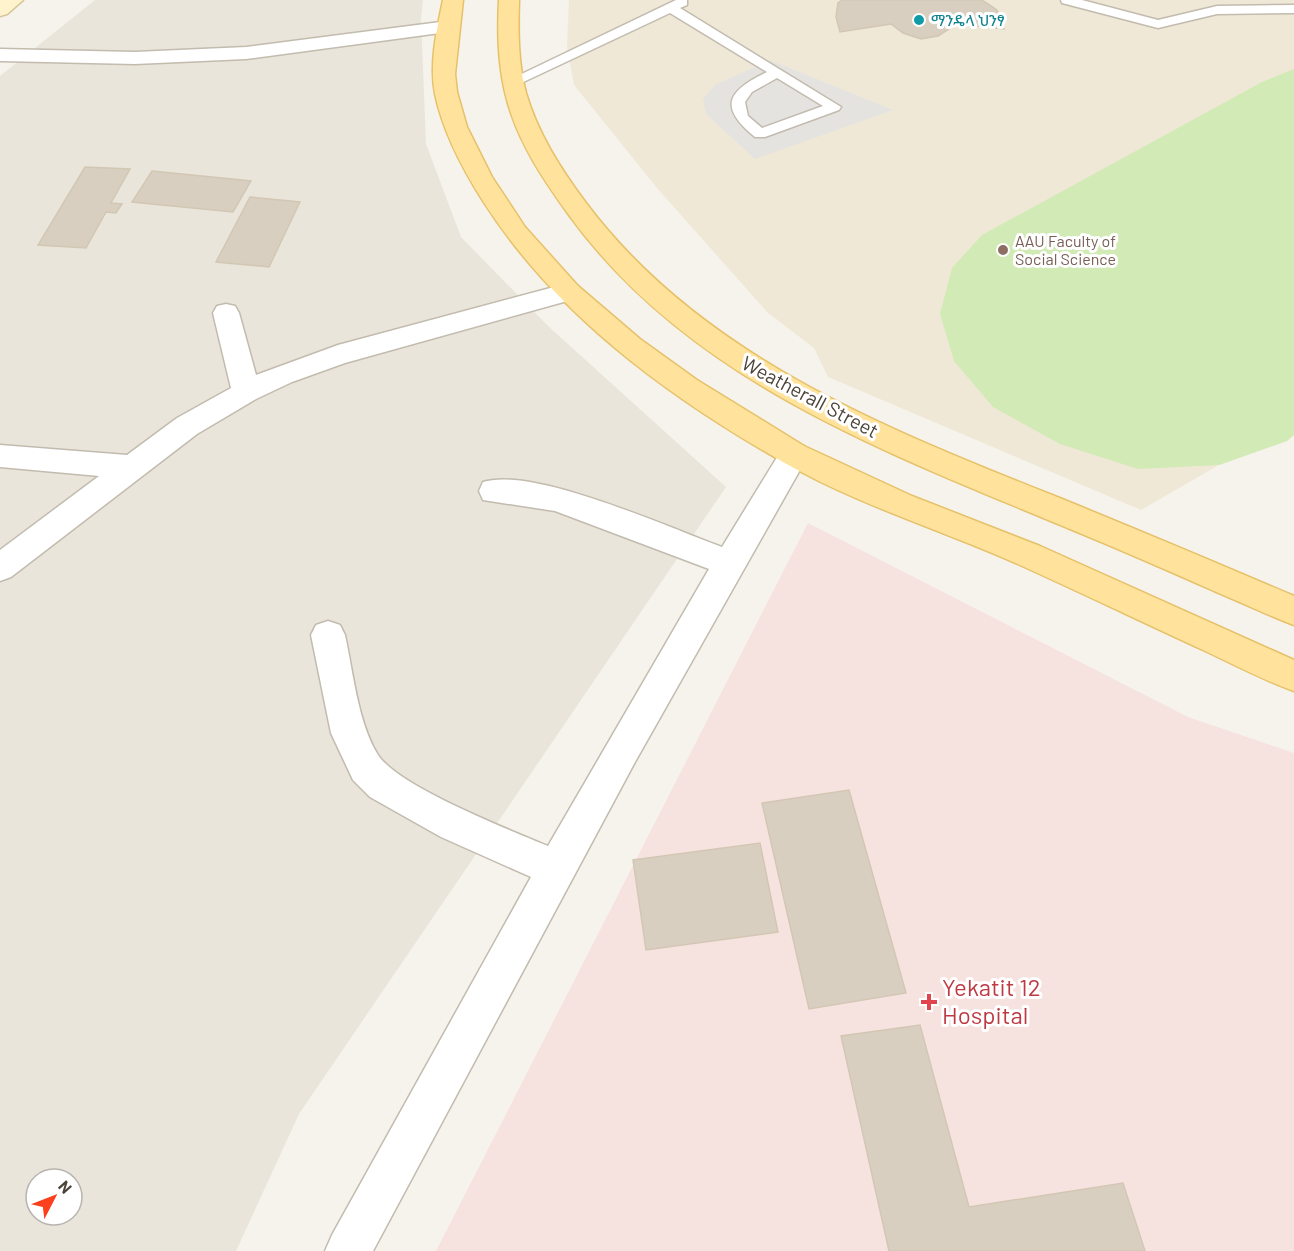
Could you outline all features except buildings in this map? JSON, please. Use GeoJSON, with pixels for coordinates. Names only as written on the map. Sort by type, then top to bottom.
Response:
{"type":"FeatureCollection","features":[{"type":"Feature","properties":{"kind":"main road"},"geometry":{"type":"LineString","coordinates":[[0,10],[13,0]]}},
{"type":"Feature","properties":{"kind":"main road"},"geometry":{"type":"LineString","coordinates":[[453,0],[444,74],[446,92],[456,127],[480,177],[516,233],[569,292],[630,346],[687,387],[794,454],[901,506],[1029,555],[1294,676]]}},
{"type":"Feature","properties":{"kind":"main road","name":"Weatherall Street"},"geometry":{"type":"LineString","coordinates":[[509,0],[512,82],[534,145],[566,196],[596,237],[677,313],[731,354],[803,398],[925,456],[1294,611]]}},
{"type":"Feature","properties":{"kind":"street"},"geometry":{"type":"LineString","coordinates":[[0,55],[135,58],[246,53],[448,27]]}},
{"type":"Feature","properties":{"kind":"street"},"geometry":{"type":"LineString","coordinates":[[0,568],[187,426],[246,392],[282,375],[338,355],[569,292]]}},
{"type":"Feature","properties":{"kind":"street"},"geometry":{"type":"LineString","coordinates":[[226,313],[246,392]]}},
{"type":"Feature","properties":{"kind":"street"},"geometry":{"type":"LineString","coordinates":[[348,1251],[556,869],[728,563],[794,454]]}},
{"type":"Feature","properties":{"kind":"street"},"geometry":{"type":"LineString","coordinates":[[0,456],[131,467]]}},
{"type":"Feature","properties":{"kind":"street"},"geometry":{"type":"LineString","coordinates":[[494,491],[557,499],[728,563]]}},
{"type":"Feature","properties":{"kind":"street"},"geometry":{"type":"LineString","coordinates":[[328,634],[350,733],[366,768],[383,785],[454,824],[556,869]]}},
{"type":"Feature","properties":{"kind":"lane"},"geometry":{"type":"LineString","coordinates":[[512,82],[686,0]]}},
{"type":"Feature","properties":{"kind":"lane"},"geometry":{"type":"LineString","coordinates":[[1067,0],[1158,24],[1217,10],[1294,9]]}},
{"type":"Feature","properties":{"kind":"lane"},"geometry":{"type":"LineString","coordinates":[[670,8],[834,107],[760,134],[741,117],[739,103],[747,88],[777,73]]}},
{"type":"Feature","properties":{"kind":"shaded area"},"geometry":{"type":"Polygon","coordinates":[[[95,0],[423,0],[421,19],[426,144],[461,237],[548,326],[726,487],[299,1114],[236,1251],[0,1251],[0,76],[95,0]]]}},
{"type":"Feature","properties":{"kind":"shaded area","name":"AAU Faculty of Social Science"},"geometry":{"type":"Polygon","coordinates":[[[569,0],[1294,0],[1294,435],[1287,441],[1219,465],[1141,510],[828,377],[814,348],[767,312],[657,188],[574,85],[567,47],[569,0]]]}},
{"type":"Feature","properties":{"kind":"shaded area"},"geometry":{"type":"Polygon","coordinates":[[[770,60],[893,110],[755,159],[706,114],[703,99],[715,85],[770,60]]]}},
{"type":"Feature","properties":{"kind":"shaded area","name":"Yekatit 12 Hospital"},"geometry":{"type":"Polygon","coordinates":[[[808,523],[1188,717],[1294,753],[1294,1251],[436,1251],[808,523]]]}},
{"type":"Feature","properties":{"kind":"green space"},"geometry":{"type":"Polygon","coordinates":[[[1294,69],[1294,435],[1287,441],[1219,465],[1138,469],[1060,444],[993,407],[954,361],[940,314],[952,268],[982,235],[1262,82],[1294,69]]]}},
{"type":"Feature","properties":{"kind":"place","name":"ማንዴላ ህንፃ"},"geometry":{"type":"Point","coordinates":[919,20]}},
{"type":"Feature","properties":{"kind":"place","name":"AAU Faculty of Social Science"},"geometry":{"type":"Point","coordinates":[1003,250]}},
{"type":"Feature","properties":{"kind":"place","name":"Yekatit 12 Hospital"},"geometry":{"type":"Point","coordinates":[929,1002]}}]}
